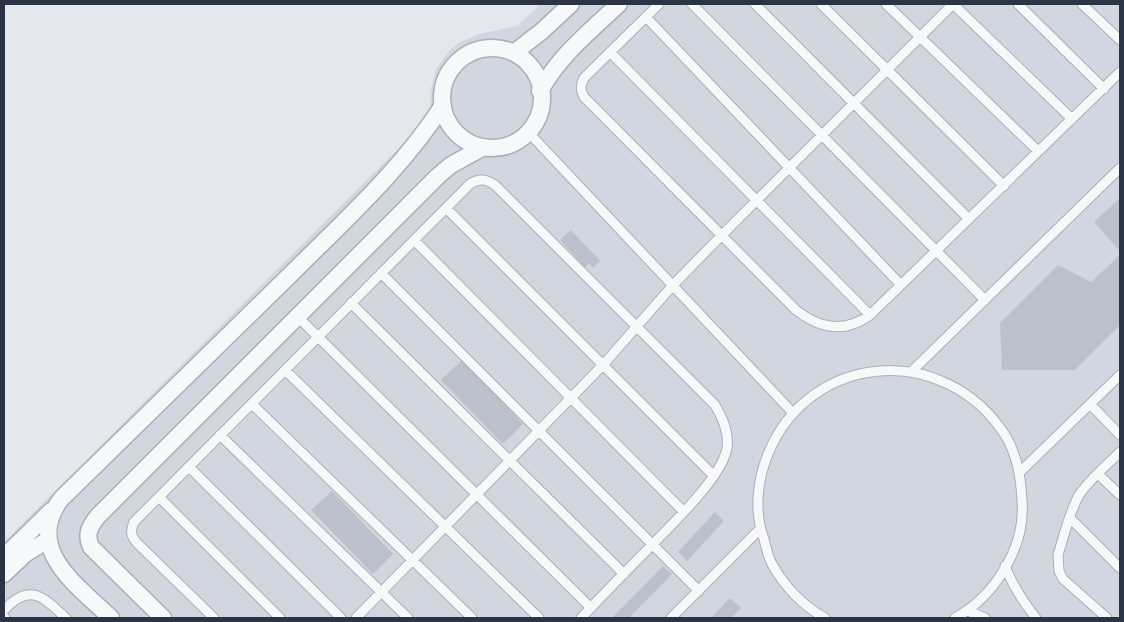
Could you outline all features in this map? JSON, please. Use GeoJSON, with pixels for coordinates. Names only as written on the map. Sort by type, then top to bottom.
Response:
{"type":"FeatureCollection","features":[{"type":"Feature","properties":{"kind":"street"},"geometry":{"type":"LineString","coordinates":[[515,52],[542,31],[571,4]]}},
{"type":"Feature","properties":{"kind":"street"},"geometry":{"type":"LineString","coordinates":[[540,90],[554,67],[563,57],[619,4]]}},
{"type":"Feature","properties":{"kind":"street"},"geometry":{"type":"LineString","coordinates":[[494,47],[515,52],[530,69],[540,90],[541,102],[539,113],[528,132],[521,140],[502,148],[482,148],[470,142],[451,125],[443,105],[443,94],[447,78],[455,64],[472,52],[494,47]]}},
{"type":"Feature","properties":{"kind":"street"},"geometry":{"type":"LineString","coordinates":[[4,557],[392,172],[419,140],[443,105]]}},
{"type":"Feature","properties":{"kind":"street"},"geometry":{"type":"LineString","coordinates":[[164,618],[91,547],[88,540],[88,532],[91,526],[98,516],[438,176],[451,165],[482,148]]}},
{"type":"Feature","properties":{"kind":"street"},"geometry":{"type":"LineString","coordinates":[[54,508],[48,523],[48,540],[56,563],[111,618]]}},
{"type":"Feature","properties":{"kind":"street"},"geometry":{"type":"LineString","coordinates":[[4,574],[25,554],[48,540]]}},
{"type":"Feature","properties":{"kind":"lane"},"geometry":{"type":"LineString","coordinates":[[659,4],[584,78],[581,84],[581,91],[584,97],[796,310],[810,321],[827,326],[845,326],[862,321],[870,315],[1120,72]]}},
{"type":"Feature","properties":{"kind":"lane"},"geometry":{"type":"LineString","coordinates":[[692,4],[985,300]]}},
{"type":"Feature","properties":{"kind":"lane"},"geometry":{"type":"LineString","coordinates":[[755,4],[969,219]]}},
{"type":"Feature","properties":{"kind":"lane"},"geometry":{"type":"LineString","coordinates":[[821,4],[1004,186]]}},
{"type":"Feature","properties":{"kind":"lane"},"geometry":{"type":"LineString","coordinates":[[886,4],[1038,152]]}},
{"type":"Feature","properties":{"kind":"lane"},"geometry":{"type":"LineString","coordinates":[[356,618],[603,365],[673,285],[953,4],[1072,119]]}},
{"type":"Feature","properties":{"kind":"lane"},"geometry":{"type":"LineString","coordinates":[[1018,4],[1104,88]]}},
{"type":"Feature","properties":{"kind":"lane"},"geometry":{"type":"LineString","coordinates":[[1082,4],[1120,40]]}},
{"type":"Feature","properties":{"kind":"lane"},"geometry":{"type":"LineString","coordinates":[[646,17],[901,285]]}},
{"type":"Feature","properties":{"kind":"lane"},"geometry":{"type":"LineString","coordinates":[[610,52],[870,315]]}},
{"type":"Feature","properties":{"kind":"lane"},"geometry":{"type":"LineString","coordinates":[[528,132],[793,412]]}},
{"type":"Feature","properties":{"kind":"lane"},"geometry":{"type":"LineString","coordinates":[[912,371],[1120,168]]}},
{"type":"Feature","properties":{"kind":"lane"},"geometry":{"type":"LineString","coordinates":[[214,618],[132,537],[131,529],[134,522],[470,184],[482,179],[489,181],[715,405],[723,418],[727,433],[727,448],[722,463],[714,476],[684,512],[581,618]]}},
{"type":"Feature","properties":{"kind":"lane"},"geometry":{"type":"LineString","coordinates":[[446,208],[714,476]]}},
{"type":"Feature","properties":{"kind":"lane"},"geometry":{"type":"LineString","coordinates":[[414,240],[684,512]]}},
{"type":"Feature","properties":{"kind":"lane"},"geometry":{"type":"LineString","coordinates":[[381,273],[699,590]]}},
{"type":"Feature","properties":{"kind":"lane"},"geometry":{"type":"LineString","coordinates":[[351,303],[624,574]]}},
{"type":"Feature","properties":{"kind":"lane"},"geometry":{"type":"LineString","coordinates":[[298,317],[591,608]]}},
{"type":"Feature","properties":{"kind":"lane"},"geometry":{"type":"LineString","coordinates":[[285,370],[539,618]]}},
{"type":"Feature","properties":{"kind":"lane"},"geometry":{"type":"LineString","coordinates":[[824,618],[794,594],[772,564],[760,529],[758,498],[763,467],[775,438],[793,412],[818,391],[847,377],[879,370],[912,371],[949,383],[981,405],[1006,435],[1020,472],[1023,511],[1015,549],[996,583],[968,611],[954,618]]}},
{"type":"Feature","properties":{"kind":"lane"},"geometry":{"type":"LineString","coordinates":[[1020,472],[1120,375]]}},
{"type":"Feature","properties":{"kind":"lane"},"geometry":{"type":"LineString","coordinates":[[252,404],[472,618]]}},
{"type":"Feature","properties":{"kind":"lane"},"geometry":{"type":"LineString","coordinates":[[1090,404],[1120,435]]}},
{"type":"Feature","properties":{"kind":"lane"},"geometry":{"type":"LineString","coordinates":[[220,436],[408,618]]}},
{"type":"Feature","properties":{"kind":"lane"},"geometry":{"type":"LineString","coordinates":[[1107,618],[1063,579],[1059,571],[1058,555],[1079,496],[1120,452]]}},
{"type":"Feature","properties":{"kind":"lane"},"geometry":{"type":"LineString","coordinates":[[189,467],[341,618]]}},
{"type":"Feature","properties":{"kind":"lane"},"geometry":{"type":"LineString","coordinates":[[1098,474],[1120,495]]}},
{"type":"Feature","properties":{"kind":"lane"},"geometry":{"type":"LineString","coordinates":[[159,497],[280,618]]}},
{"type":"Feature","properties":{"kind":"lane"},"geometry":{"type":"LineString","coordinates":[[1070,518],[1120,568]]}},
{"type":"Feature","properties":{"kind":"lane"},"geometry":{"type":"LineString","coordinates":[[671,618],[760,529]]}},
{"type":"Feature","properties":{"kind":"lane"},"geometry":{"type":"LineString","coordinates":[[1005,566],[1013,586],[1024,604],[1036,618]]}},
{"type":"Feature","properties":{"kind":"lane"},"geometry":{"type":"LineString","coordinates":[[4,610],[14,599],[20,596],[35,595],[48,602],[66,618]]}},
{"type":"Feature","properties":{"kind":"lane"},"geometry":{"type":"LineString","coordinates":[[968,611],[985,618]]}},
{"type":"Feature","properties":{"kind":"shaded area"},"geometry":{"type":"Polygon","coordinates":[[[541,4],[1120,4],[1120,618],[4,618],[4,542],[423,124],[427,119],[430,108],[431,88],[436,69],[449,51],[458,43],[479,34],[517,26],[541,4]]]}},
{"type":"Feature","properties":{"kind":"building"},"geometry":{"type":"Polygon","coordinates":[[[1120,198],[1120,251],[1094,222],[1120,198]]]}},
{"type":"Feature","properties":{"kind":"building"},"geometry":{"type":"Polygon","coordinates":[[[571,230],[600,261],[593,268],[589,263],[585,267],[560,240],[571,230]]]}},
{"type":"Feature","properties":{"kind":"building"},"geometry":{"type":"Polygon","coordinates":[[[1120,255],[1120,325],[1075,370],[1002,370],[1000,323],[1058,265],[1091,282],[1120,255]]]}},
{"type":"Feature","properties":{"kind":"building"},"geometry":{"type":"Polygon","coordinates":[[[462,360],[523,424],[503,444],[441,380],[462,360]]]}},
{"type":"Feature","properties":{"kind":"building"},"geometry":{"type":"Polygon","coordinates":[[[332,491],[393,554],[373,574],[311,510],[332,491]]]}},
{"type":"Feature","properties":{"kind":"building"},"geometry":{"type":"Polygon","coordinates":[[[715,512],[724,521],[687,561],[678,552],[715,512]]]}},
{"type":"Feature","properties":{"kind":"building"},"geometry":{"type":"Polygon","coordinates":[[[663,566],[672,574],[629,618],[612,618],[663,566]]]}},
{"type":"Feature","properties":{"kind":"building"},"geometry":{"type":"Polygon","coordinates":[[[730,598],[741,608],[731,618],[711,618],[730,598]]]}}]}
